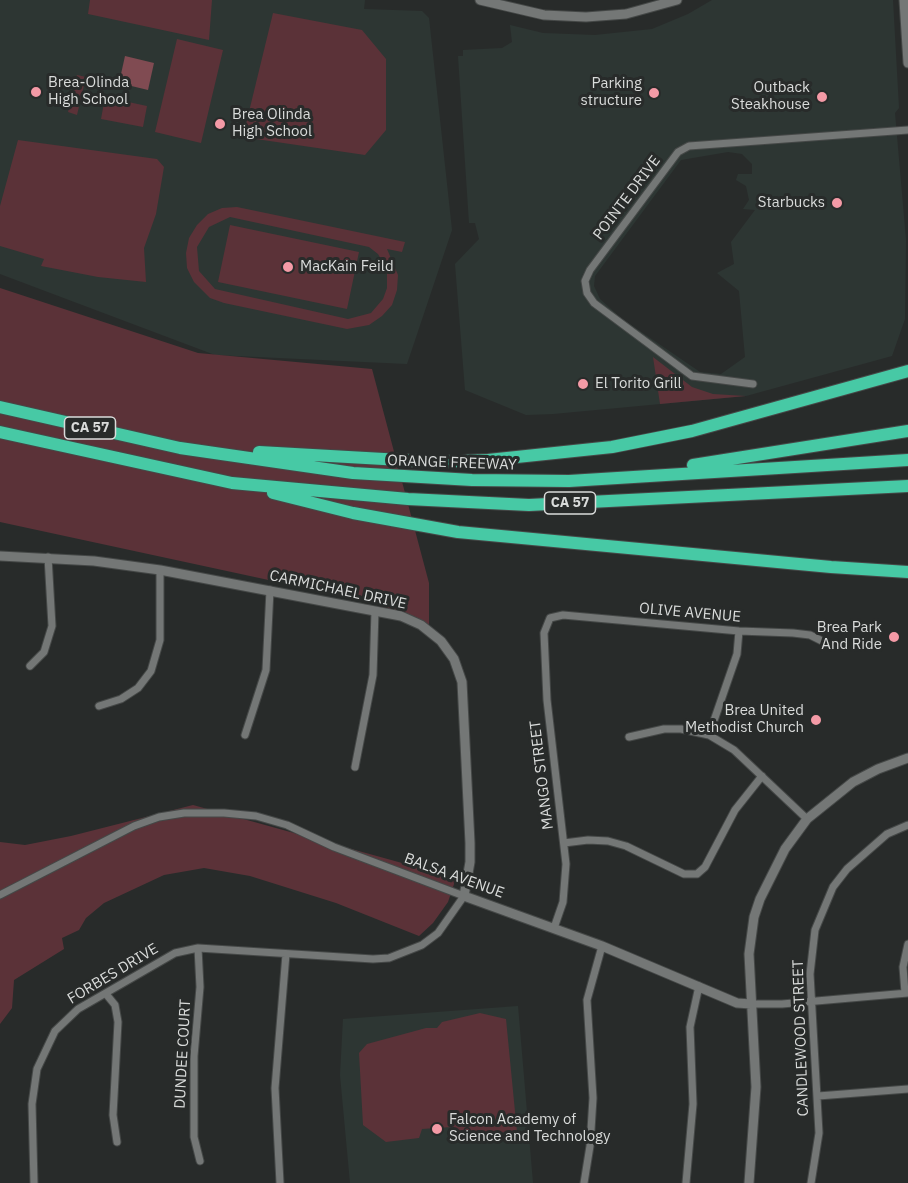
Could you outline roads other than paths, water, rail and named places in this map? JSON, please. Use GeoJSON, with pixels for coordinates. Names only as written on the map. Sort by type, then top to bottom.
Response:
{"type":"FeatureCollection","features":[{"type":"Feature","properties":{"kind":"highway"},"geometry":{"type":"LineString","coordinates":[[180,448],[437,462],[500,459],[612,447],[692,431],[908,371]]}},
{"type":"Feature","properties":{"kind":"highway","name":"ORANGE FREEWAY"},"geometry":{"type":"LineString","coordinates":[[0,407],[180,448],[353,473],[472,480],[568,481],[618,476],[908,460]]}},
{"type":"Feature","properties":{"kind":"highway"},"geometry":{"type":"LineString","coordinates":[[618,476],[830,445],[908,431]]}},
{"type":"Feature","properties":{"kind":"highway","name":"CA 57"},"geometry":{"type":"LineString","coordinates":[[0,432],[232,483],[408,500],[529,505],[908,486]]}},
{"type":"Feature","properties":{"kind":"highway"},"geometry":{"type":"LineString","coordinates":[[232,483],[353,513],[458,532],[724,558],[908,572]]}},
{"type":"Feature","properties":{"kind":"street"},"geometry":{"type":"LineString","coordinates":[[480,0],[544,15],[586,17],[626,14],[677,0]]}},
{"type":"Feature","properties":{"kind":"street"},"geometry":{"type":"LineString","coordinates":[[904,0],[908,63]]}},
{"type":"Feature","properties":{"kind":"street","name":"POINTE DRIVE"},"geometry":{"type":"LineString","coordinates":[[753,384],[692,376],[594,303],[587,293],[585,281],[590,270],[678,152],[689,146],[908,130]]}},
{"type":"Feature","properties":{"kind":"street","name":"CARMICHAEL DRIVE"},"geometry":{"type":"LineString","coordinates":[[0,556],[48,557],[159,570],[401,616],[421,625],[441,641],[454,659],[462,682],[470,843],[470,862],[464,896]]}},
{"type":"Feature","properties":{"kind":"street"},"geometry":{"type":"LineString","coordinates":[[30,666],[44,652],[52,626],[48,557]]}},
{"type":"Feature","properties":{"kind":"street"},"geometry":{"type":"LineString","coordinates":[[99,706],[121,699],[138,688],[151,671],[160,640],[159,570]]}},
{"type":"Feature","properties":{"kind":"street"},"geometry":{"type":"LineString","coordinates":[[245,735],[266,670],[270,590]]}},
{"type":"Feature","properties":{"kind":"street"},"geometry":{"type":"LineString","coordinates":[[355,767],[373,675],[375,611]]}},
{"type":"Feature","properties":{"kind":"street","name":"OLIVE AVENUE"},"geometry":{"type":"LineString","coordinates":[[549,618],[563,615],[739,632],[793,633],[810,635],[826,643]]}},
{"type":"Feature","properties":{"kind":"street","name":"MANGO STREET"},"geometry":{"type":"LineString","coordinates":[[549,618],[544,633],[547,700],[564,843],[566,881],[563,902],[554,928]]}},
{"type":"Feature","properties":{"kind":"street"},"geometry":{"type":"LineString","coordinates":[[709,735],[737,654],[739,632]]}},
{"type":"Feature","properties":{"kind":"street"},"geometry":{"type":"LineString","coordinates":[[629,737],[664,729],[681,729],[709,735],[734,750],[807,819]]}},
{"type":"Feature","properties":{"kind":"street"},"geometry":{"type":"LineString","coordinates":[[749,1183],[756,1108],[749,954],[754,917],[769,876],[807,819],[853,783],[878,769],[908,759]]}},
{"type":"Feature","properties":{"kind":"street"},"geometry":{"type":"LineString","coordinates":[[564,843],[588,840],[608,841],[626,846],[684,874],[697,874],[705,867],[735,810],[762,776]]}},
{"type":"Feature","properties":{"kind":"street","name":"BALSA AVENUE"},"geometry":{"type":"LineString","coordinates":[[0,895],[134,826],[159,817],[184,813],[256,816],[287,825],[334,847],[603,946],[738,1003],[813,1001],[906,993]]}},
{"type":"Feature","properties":{"kind":"street","name":"CANDLEWOOD STREET"},"geometry":{"type":"LineString","coordinates":[[811,1183],[819,1133],[810,974],[815,930],[833,887],[847,869],[874,843],[908,825]]}},
{"type":"Feature","properties":{"kind":"street","name":"FORBES DRIVE"},"geometry":{"type":"LineString","coordinates":[[34,1183],[32,1104],[37,1069],[44,1049],[65,1019],[175,953],[198,948],[373,959],[407,952],[438,933],[464,896]]}},
{"type":"Feature","properties":{"kind":"street"},"geometry":{"type":"LineString","coordinates":[[906,993],[903,967],[908,944]]}},
{"type":"Feature","properties":{"kind":"street"},"geometry":{"type":"LineString","coordinates":[[584,1183],[593,1098],[587,1000],[603,946]]}},
{"type":"Feature","properties":{"kind":"street","name":"DUNDEE COURT"},"geometry":{"type":"LineString","coordinates":[[198,948],[200,987],[194,1056],[194,1125],[201,1161]]}},
{"type":"Feature","properties":{"kind":"street"},"geometry":{"type":"LineString","coordinates":[[280,1183],[275,1088],[285,954]]}},
{"type":"Feature","properties":{"kind":"street"},"geometry":{"type":"LineString","coordinates":[[686,1183],[693,1104],[690,1027],[699,986]]}},
{"type":"Feature","properties":{"kind":"street"},"geometry":{"type":"LineString","coordinates":[[106,994],[114,1005],[118,1022],[113,1115],[117,1142]]}},
{"type":"Feature","properties":{"kind":"street"},"geometry":{"type":"LineString","coordinates":[[818,1096],[908,1089]]}},
{"type":"Feature","properties":{"kind":"place","name":"Brea-Olinda High School"},"geometry":{"type":"Point","coordinates":[36,92]}},
{"type":"Feature","properties":{"kind":"place","name":"Parking structure"},"geometry":{"type":"Point","coordinates":[654,93]}},
{"type":"Feature","properties":{"kind":"place","name":"Outback Steakhouse"},"geometry":{"type":"Point","coordinates":[822,97]}},
{"type":"Feature","properties":{"kind":"place","name":"Brea Olinda High School"},"geometry":{"type":"Point","coordinates":[220,124]}},
{"type":"Feature","properties":{"kind":"place","name":"Starbucks"},"geometry":{"type":"Point","coordinates":[837,203]}},
{"type":"Feature","properties":{"kind":"place","name":"MacKain Feild"},"geometry":{"type":"Point","coordinates":[288,267]}},
{"type":"Feature","properties":{"kind":"place","name":"El Torito Grill"},"geometry":{"type":"Point","coordinates":[583,384]}},
{"type":"Feature","properties":{"kind":"place","name":"Brea Park And Ride"},"geometry":{"type":"Point","coordinates":[894,637]}},
{"type":"Feature","properties":{"kind":"place","name":"Brea United Methodist Church"},"geometry":{"type":"Point","coordinates":[816,720]}},
{"type":"Feature","properties":{"kind":"place","name":"Falcon Academy of Science and Technology"},"geometry":{"type":"Point","coordinates":[437,1129]}}]}
